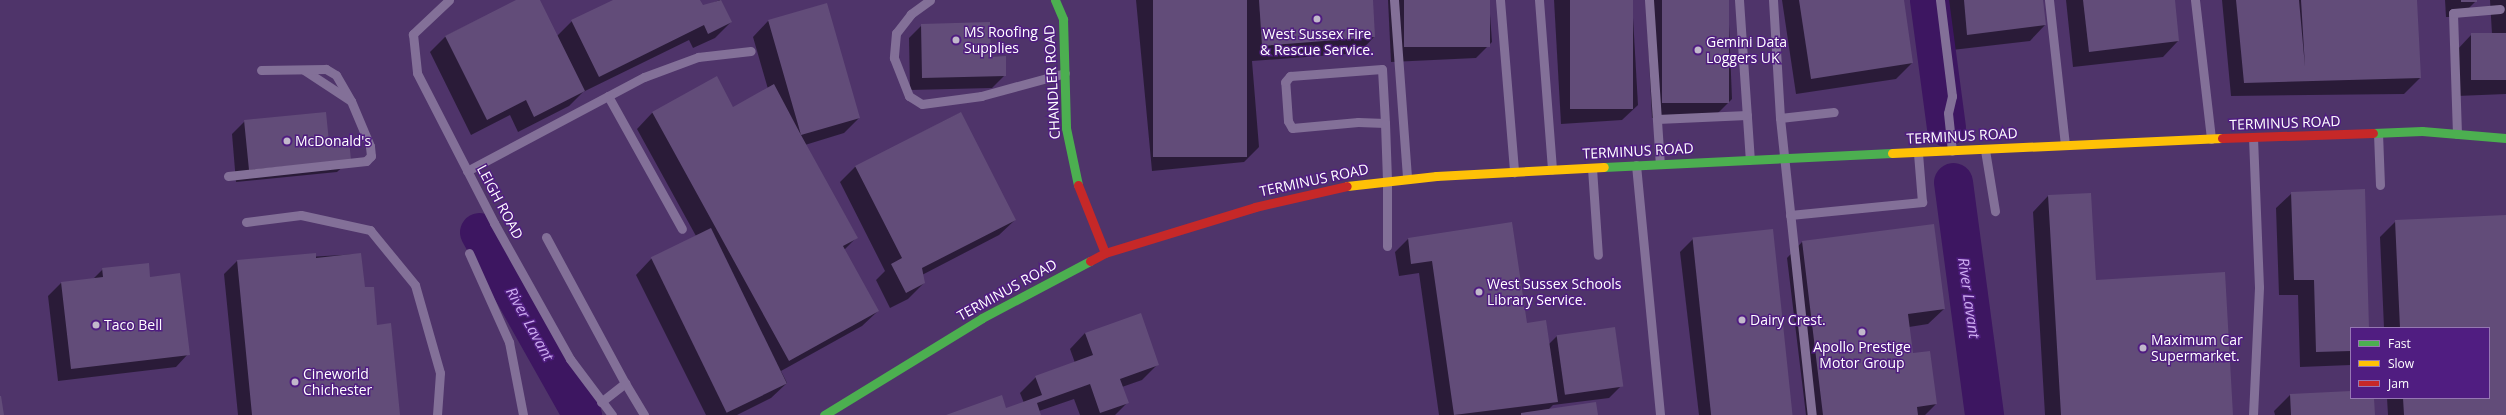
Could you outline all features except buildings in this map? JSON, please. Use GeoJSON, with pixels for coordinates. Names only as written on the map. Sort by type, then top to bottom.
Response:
{"type":"FeatureCollection","features":[{"type":"Feature","properties":{"kind":"street","name":"CHANDLER ROAD"},"geometry":{"type":"LineString","coordinates":[[1055,0],[1064,19],[1066,128],[1079,192],[1104,253]]}},
{"type":"Feature","properties":{"kind":"street","name":"TERMINUS ROAD"},"geometry":{"type":"LineString","coordinates":[[824,415],[982,318],[1104,253],[1255,207],[1387,180],[1636,165],[1985,150],[2065,144],[2378,133],[2457,134],[2506,138]]}},
{"type":"Feature","properties":{"kind":"lane","name":"LEIGH ROAD"},"geometry":{"type":"LineString","coordinates":[[449,0],[413,34],[417,73],[467,171],[570,359],[612,415]]}},
{"type":"Feature","properties":{"kind":"lane"},"geometry":{"type":"LineString","coordinates":[[930,0],[911,14],[896,33],[894,58],[909,96],[922,104],[981,96],[1065,73]]}},
{"type":"Feature","properties":{"kind":"lane"},"geometry":{"type":"LineString","coordinates":[[1394,0],[1407,178]]}},
{"type":"Feature","properties":{"kind":"lane"},"geometry":{"type":"LineString","coordinates":[[1500,0],[1514,172]]}},
{"type":"Feature","properties":{"kind":"lane"},"geometry":{"type":"LineString","coordinates":[[1539,0],[1552,170]]}},
{"type":"Feature","properties":{"kind":"lane"},"geometry":{"type":"LineString","coordinates":[[1649,0],[1660,164]]}},
{"type":"Feature","properties":{"kind":"lane"},"geometry":{"type":"LineString","coordinates":[[1739,0],[1750,160]]}},
{"type":"Feature","properties":{"kind":"lane"},"geometry":{"type":"LineString","coordinates":[[1773,0],[1783,159],[1812,415]]}},
{"type":"Feature","properties":{"kind":"lane"},"geometry":{"type":"LineString","coordinates":[[1940,0],[1952,96],[1948,113],[1952,151]]}},
{"type":"Feature","properties":{"kind":"lane"},"geometry":{"type":"LineString","coordinates":[[2050,0],[2065,144]]}},
{"type":"Feature","properties":{"kind":"lane"},"geometry":{"type":"LineString","coordinates":[[2195,0],[2211,140]]}},
{"type":"Feature","properties":{"kind":"lane"},"geometry":{"type":"LineString","coordinates":[[2457,134],[2453,13],[2500,9]]}},
{"type":"Feature","properties":{"kind":"lane"},"geometry":{"type":"LineString","coordinates":[[467,171],[644,77],[698,57],[751,51]]}},
{"type":"Feature","properties":{"kind":"lane"},"geometry":{"type":"LineString","coordinates":[[228,176],[366,162],[371,156],[370,146],[351,101],[336,75],[326,69],[260,70]]}},
{"type":"Feature","properties":{"kind":"lane"},"geometry":{"type":"LineString","coordinates":[[1385,124],[1358,122],[1292,128],[1284,89],[1290,76],[1382,69],[1385,124],[1387,180],[1387,246]]}},
{"type":"Feature","properties":{"kind":"lane"},"geometry":{"type":"LineString","coordinates":[[304,70],[351,101]]}},
{"type":"Feature","properties":{"kind":"lane"},"geometry":{"type":"LineString","coordinates":[[608,96],[682,230]]}},
{"type":"Feature","properties":{"kind":"lane"},"geometry":{"type":"LineString","coordinates":[[1780,118],[1834,112]]}},
{"type":"Feature","properties":{"kind":"lane"},"geometry":{"type":"LineString","coordinates":[[1657,118],[1747,115]]}},
{"type":"Feature","properties":{"kind":"lane"},"geometry":{"type":"LineString","coordinates":[[2378,133],[2380,185]]}},
{"type":"Feature","properties":{"kind":"lane"},"geometry":{"type":"LineString","coordinates":[[2253,138],[2260,287],[2253,415]]}},
{"type":"Feature","properties":{"kind":"lane"},"geometry":{"type":"LineString","coordinates":[[1985,150],[1995,211]]}},
{"type":"Feature","properties":{"kind":"lane"},"geometry":{"type":"LineString","coordinates":[[1790,215],[1922,202],[1918,153]]}},
{"type":"Feature","properties":{"kind":"lane"},"geometry":{"type":"LineString","coordinates":[[1636,165],[1660,415]]}},
{"type":"Feature","properties":{"kind":"lane"},"geometry":{"type":"LineString","coordinates":[[1592,168],[1598,255]]}},
{"type":"Feature","properties":{"kind":"lane"},"geometry":{"type":"LineString","coordinates":[[246,222],[301,215],[370,230],[415,285],[440,373],[437,415]]}},
{"type":"Feature","properties":{"kind":"lane"},"geometry":{"type":"LineString","coordinates":[[546,237],[625,383],[644,415]]}},
{"type":"Feature","properties":{"kind":"lane"},"geometry":{"type":"LineString","coordinates":[[469,253],[509,342],[523,415]]}},
{"type":"Feature","properties":{"kind":"lane"},"geometry":{"type":"LineString","coordinates":[[601,402],[625,383]]}},
{"type":"Feature","properties":{"kind":"waterway","name":"River Lavant"},"geometry":{"type":"LineString","coordinates":[[1929,0],[1946,127]]}},
{"type":"Feature","properties":{"kind":"waterway","name":"River Lavant"},"geometry":{"type":"LineString","coordinates":[[1953,182],[1984,415]]}},
{"type":"Feature","properties":{"kind":"waterway","name":"River Lavant"},"geometry":{"type":"LineString","coordinates":[[479,232],[582,415]]}},
{"type":"Feature","properties":{"kind":"traffic: fast"},"geometry":{"type":"LineString","coordinates":[[1055,0],[1063,19],[1066,128],[1078,185]]}},
{"type":"Feature","properties":{"kind":"traffic: fast"},"geometry":{"type":"LineString","coordinates":[[2373,133],[2422,131],[2506,138]]}},
{"type":"Feature","properties":{"kind":"traffic: fast"},"geometry":{"type":"LineString","coordinates":[[1604,167],[1892,153]]}},
{"type":"Feature","properties":{"kind":"traffic: fast"},"geometry":{"type":"LineString","coordinates":[[824,415],[982,318],[1090,261]]}},
{"type":"Feature","properties":{"kind":"traffic: slow"},"geometry":{"type":"LineString","coordinates":[[1892,153],[2222,138]]}},
{"type":"Feature","properties":{"kind":"traffic: slow"},"geometry":{"type":"LineString","coordinates":[[1347,186],[1436,176],[1604,167]]}},
{"type":"Feature","properties":{"kind":"traffic: jam"},"geometry":{"type":"LineString","coordinates":[[2222,138],[2373,133]]}},
{"type":"Feature","properties":{"kind":"traffic: jam"},"geometry":{"type":"LineString","coordinates":[[1078,185],[1105,253]]}},
{"type":"Feature","properties":{"kind":"traffic: jam"},"geometry":{"type":"LineString","coordinates":[[1090,261],[1105,253],[1255,207],[1347,186]]}},
{"type":"Feature","properties":{"kind":"place","name":"West Sussex Fire & Rescue Service."},"geometry":{"type":"Point","coordinates":[1317,19]}},
{"type":"Feature","properties":{"kind":"place","name":"MS Roofing Supplies"},"geometry":{"type":"Point","coordinates":[956,40]}},
{"type":"Feature","properties":{"kind":"place","name":"Gemini Data Loggers UK"},"geometry":{"type":"Point","coordinates":[1698,50]}},
{"type":"Feature","properties":{"kind":"place","name":"McDonald's"},"geometry":{"type":"Point","coordinates":[287,141]}},
{"type":"Feature","properties":{"kind":"place","name":"West Sussex Schools Library Service."},"geometry":{"type":"Point","coordinates":[1479,292]}},
{"type":"Feature","properties":{"kind":"place","name":"Dairy Crest."},"geometry":{"type":"Point","coordinates":[1742,320]}},
{"type":"Feature","properties":{"kind":"place","name":"Taco Bell"},"geometry":{"type":"Point","coordinates":[96,325]}},
{"type":"Feature","properties":{"kind":"place","name":"Apollo Prestige Motor Group"},"geometry":{"type":"Point","coordinates":[1862,332]}},
{"type":"Feature","properties":{"kind":"place","name":"Maximum Car Supermarket."},"geometry":{"type":"Point","coordinates":[2143,348]}},
{"type":"Feature","properties":{"kind":"place","name":"Cineworld Chichester"},"geometry":{"type":"Point","coordinates":[295,382]}}]}
